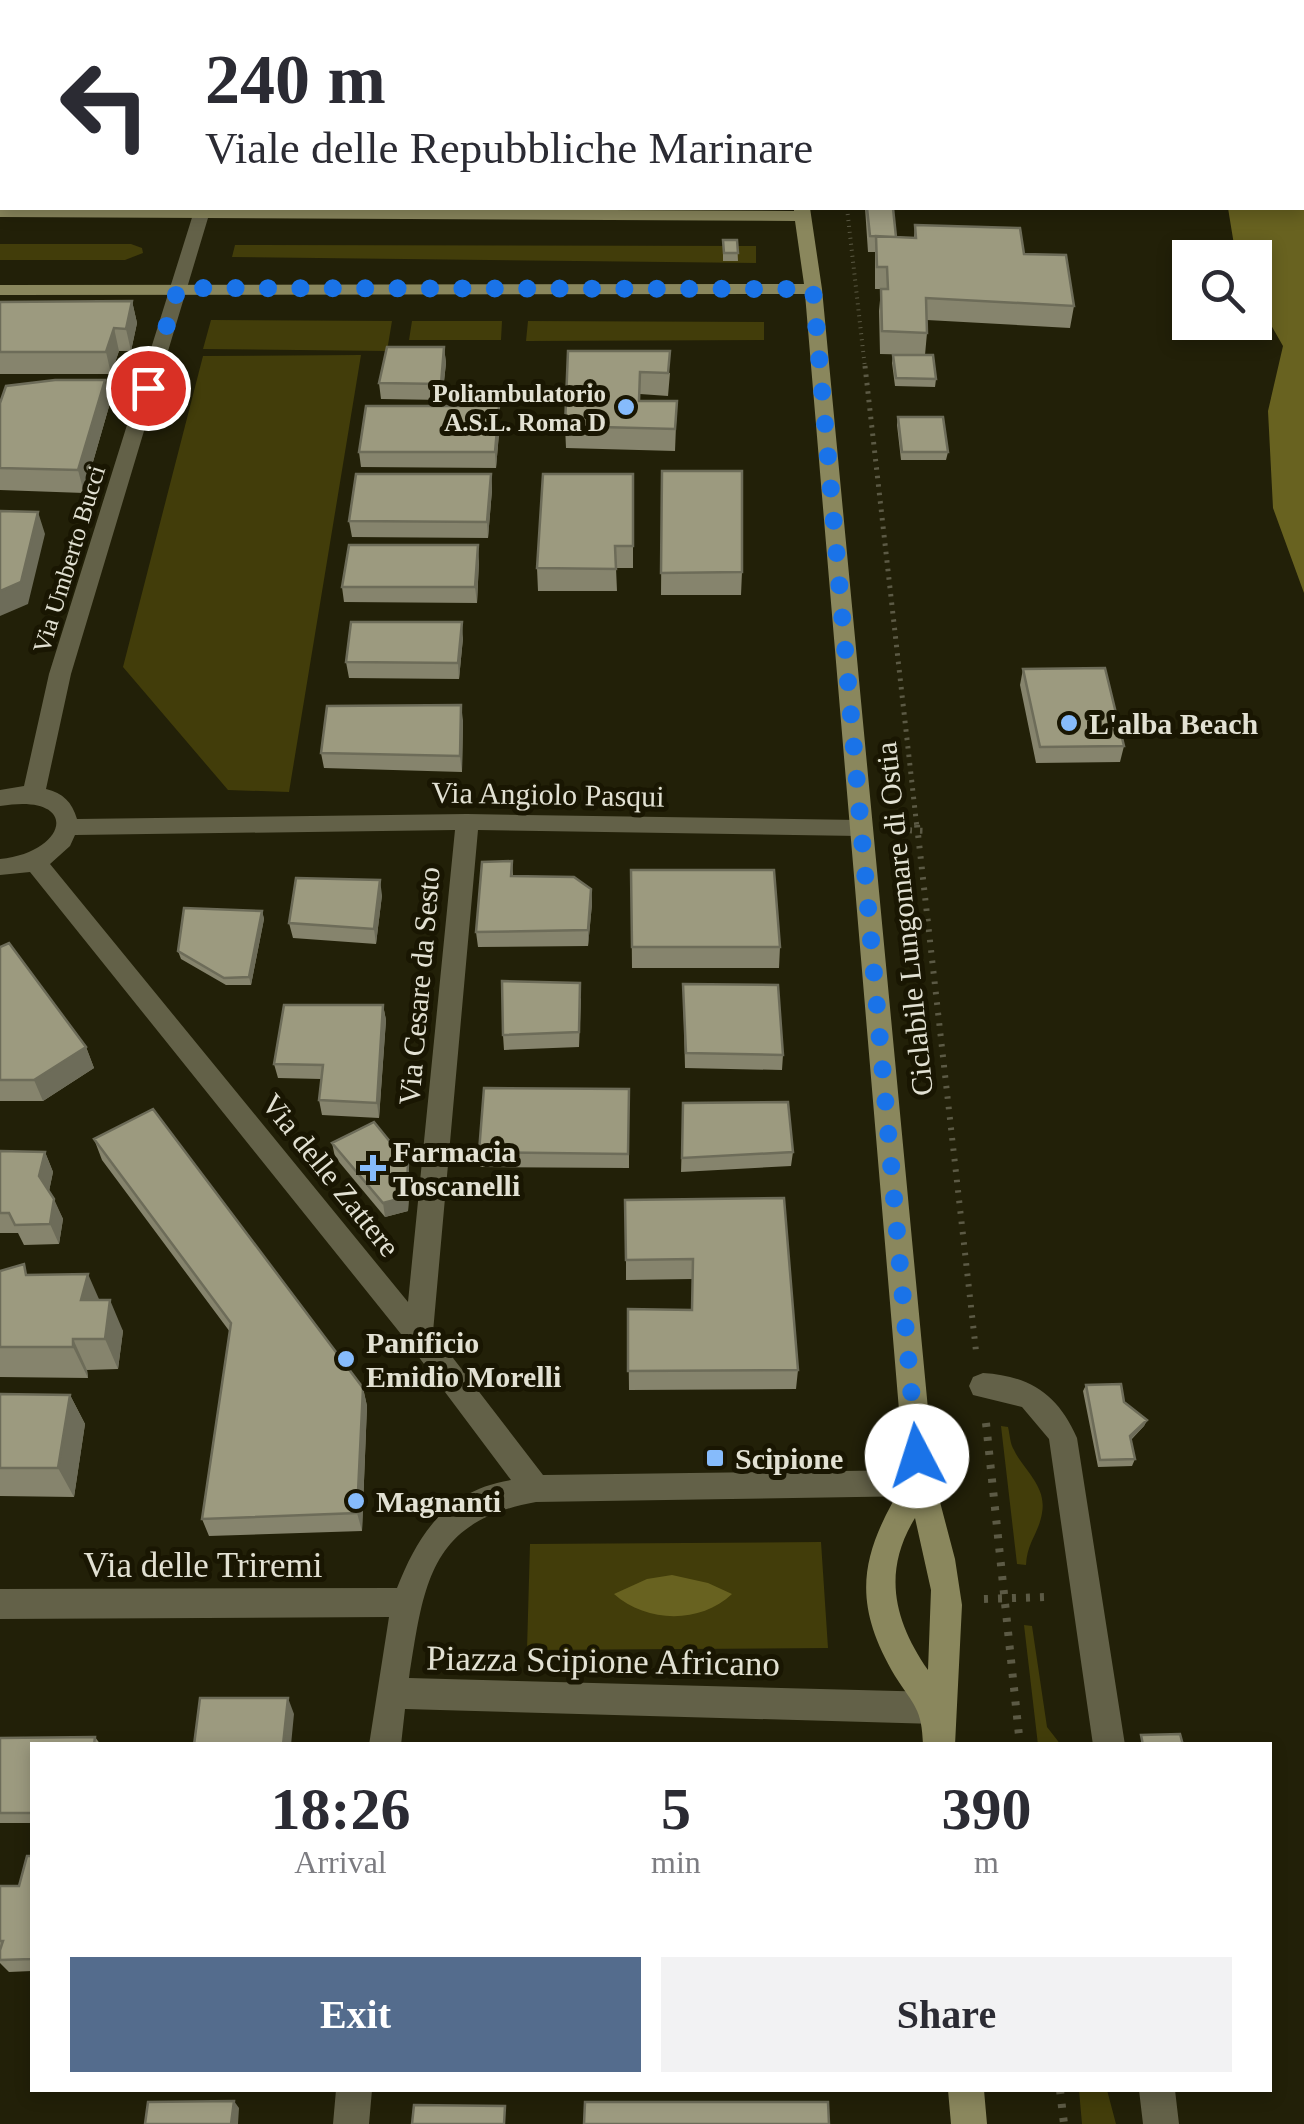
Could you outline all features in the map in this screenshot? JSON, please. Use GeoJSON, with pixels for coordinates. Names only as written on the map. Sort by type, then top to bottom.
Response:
{"type":"FeatureCollection","features":[{"type":"Feature","properties":{"kind":"street","name":"Via Umberto Bucci"},"geometry":{"type":"LineString","coordinates":[[34,793],[60,674],[202,210]]}},
{"type":"Feature","properties":{"kind":"street"},"geometry":{"type":"LineString","coordinates":[[0,212],[803,212],[920,1484],[947,1601],[946,1649],[936,1708],[939,1742]]}},
{"type":"Feature","properties":{"kind":"street"},"geometry":{"type":"LineString","coordinates":[[0,290],[813,289]]}},
{"type":"Feature","properties":{"kind":"street"},"geometry":{"type":"LineString","coordinates":[[0,798],[34,793],[61,804],[69,827],[62,843],[35,862],[0,867]]}},
{"type":"Feature","properties":{"kind":"street","name":"Via Angiolo Pasqui"},"geometry":{"type":"LineString","coordinates":[[69,827],[467,822],[859,828]]}},
{"type":"Feature","properties":{"kind":"street","name":"Via Cesare da Sesto"},"geometry":{"type":"LineString","coordinates":[[419,1335],[467,822]]}},
{"type":"Feature","properties":{"kind":"street","name":"Via delle Zattere"},"geometry":{"type":"LineString","coordinates":[[35,862],[419,1335],[536,1489]]}},
{"type":"Feature","properties":{"kind":"street"},"geometry":{"type":"LineString","coordinates":[[983,1386],[1020,1389],[1033,1395],[1055,1420],[1067,1452],[1108,1742]]}},
{"type":"Feature","properties":{"kind":"street"},"geometry":{"type":"LineString","coordinates":[[920,1484],[887,1541],[878,1604],[900,1659],[936,1708]]}},
{"type":"Feature","properties":{"kind":"street","name":"Piazza Scipione Africano"},"geometry":{"type":"LineString","coordinates":[[920,1484],[536,1489],[483,1500],[448,1522],[426,1548],[406,1602],[391,1694],[936,1708]]}},
{"type":"Feature","properties":{"kind":"street","name":"Via delle Triremi"},"geometry":{"type":"LineString","coordinates":[[0,1604],[406,1602]]}},
{"type":"Feature","properties":{"kind":"street"},"geometry":{"type":"LineString","coordinates":[[385,1742],[391,1694]]}},
{"type":"Feature","properties":{"kind":"street"},"geometry":{"type":"LineString","coordinates":[[351,2124],[354,2092]]}},
{"type":"Feature","properties":{"kind":"street"},"geometry":{"type":"LineString","coordinates":[[966,2092],[968,2124]]}},
{"type":"Feature","properties":{"kind":"street"},"geometry":{"type":"LineString","coordinates":[[1156,2092],[1161,2124]]}},
{"type":"Feature","properties":{"kind":"path","name":"Ciclabile Lungomare di Ostia"},"geometry":{"type":"LineString","coordinates":[[847,210],[972,1334],[983,1386],[1020,1742]]}},
{"type":"Feature","properties":{"kind":"path"},"geometry":{"type":"LineString","coordinates":[[973,1600],[1088,1597]]}},
{"type":"Feature","properties":{"kind":"path"},"geometry":{"type":"LineString","coordinates":[[1060,2092],[1064,2124]]}},
{"type":"Feature","properties":{"kind":"shaded area"},"geometry":{"type":"Polygon","coordinates":[[[1228,210],[1304,210],[1304,593],[1273,508],[1268,411],[1283,346],[1272,327],[1272,240],[1233,240],[1228,210]]]}},
{"type":"Feature","properties":{"kind":"shaded area"},"geometry":{"type":"Polygon","coordinates":[[[0,244],[131,244],[142,248],[143,253],[125,260],[0,260],[0,244]]]}},
{"type":"Feature","properties":{"kind":"shaded area"},"geometry":{"type":"Polygon","coordinates":[[[235,245],[756,246],[756,263],[232,257],[235,245]]]}},
{"type":"Feature","properties":{"kind":"shaded area"},"geometry":{"type":"Polygon","coordinates":[[[211,320],[392,321],[387,351],[203,349],[211,320]]]}},
{"type":"Feature","properties":{"kind":"shaded area"},"geometry":{"type":"Polygon","coordinates":[[[412,321],[502,321],[501,340],[409,340],[412,321]]]}},
{"type":"Feature","properties":{"kind":"shaded area"},"geometry":{"type":"Polygon","coordinates":[[[528,321],[764,322],[764,340],[526,341],[528,321]]]}},
{"type":"Feature","properties":{"kind":"shaded area"},"geometry":{"type":"Polygon","coordinates":[[[361,355],[289,792],[228,790],[123,667],[203,356],[361,355]]]}},
{"type":"Feature","properties":{"kind":"shaded area"},"geometry":{"type":"Polygon","coordinates":[[[1001,1426],[1008,1427],[1013,1448],[1034,1479],[1043,1503],[1026,1565],[1017,1564],[1001,1426]]]}},
{"type":"Feature","properties":{"kind":"shaded area"},"geometry":{"type":"Polygon","coordinates":[[[821,1542],[828,1648],[527,1650],[530,1544],[821,1542]]]}},
{"type":"Feature","properties":{"kind":"shaded area"},"geometry":{"type":"Polygon","coordinates":[[[672,1575],[708,1583],[732,1594],[705,1611],[673,1616],[642,1610],[614,1594],[647,1579],[672,1575]]]}},
{"type":"Feature","properties":{"kind":"shaded area"},"geometry":{"type":"Polygon","coordinates":[[[1024,1625],[1032,1626],[1047,1727],[1059,1742],[1038,1742],[1024,1625]]]}},
{"type":"Feature","properties":{"kind":"shaded area"},"geometry":{"type":"Polygon","coordinates":[[[1079,2092],[1108,2092],[1116,2124],[1082,2124],[1079,2092]]]}},
{"type":"Feature","properties":{"kind":"building"},"geometry":{"type":"Polygon","coordinates":[[[867,210],[893,210],[896,237],[870,236],[867,210]]]}},
{"type":"Feature","properties":{"kind":"building"},"geometry":{"type":"Polygon","coordinates":[[[915,225],[1020,228],[1024,254],[1066,255],[1074,306],[926,298],[927,333],[882,331],[881,289],[888,289],[887,267],[877,267],[876,236],[916,238],[915,225]]]}},
{"type":"Feature","properties":{"kind":"building"},"geometry":{"type":"Polygon","coordinates":[[[723,240],[737,240],[738,253],[724,253],[723,240]]]}},
{"type":"Feature","properties":{"kind":"building"},"geometry":{"type":"Polygon","coordinates":[[[132,301],[126,329],[114,328],[106,352],[0,352],[0,302],[132,301]]]}},
{"type":"Feature","properties":{"kind":"building"},"geometry":{"type":"Polygon","coordinates":[[[387,347],[444,347],[441,384],[379,383],[387,347]]]}},
{"type":"Feature","properties":{"kind":"building"},"geometry":{"type":"Polygon","coordinates":[[[568,351],[670,351],[668,373],[640,372],[639,401],[677,401],[675,429],[565,426],[568,351]]]}},
{"type":"Feature","properties":{"kind":"building"},"geometry":{"type":"Polygon","coordinates":[[[893,355],[933,355],[936,379],[896,378],[893,355]]]}},
{"type":"Feature","properties":{"kind":"building"},"geometry":{"type":"Polygon","coordinates":[[[55,380],[105,380],[78,470],[0,468],[0,403],[6,386],[55,380]]]}},
{"type":"Feature","properties":{"kind":"building"},"geometry":{"type":"Polygon","coordinates":[[[366,406],[499,406],[495,452],[359,452],[366,406]]]}},
{"type":"Feature","properties":{"kind":"building"},"geometry":{"type":"Polygon","coordinates":[[[898,417],[943,417],[948,452],[902,452],[898,417]]]}},
{"type":"Feature","properties":{"kind":"building"},"geometry":{"type":"Polygon","coordinates":[[[662,471],[742,471],[742,572],[661,573],[662,471]]]}},
{"type":"Feature","properties":{"kind":"building"},"geometry":{"type":"Polygon","coordinates":[[[356,474],[491,474],[487,522],[349,521],[356,474]]]}},
{"type":"Feature","properties":{"kind":"building"},"geometry":{"type":"Polygon","coordinates":[[[543,474],[633,474],[633,546],[615,546],[616,569],[537,568],[543,474]]]}},
{"type":"Feature","properties":{"kind":"building"},"geometry":{"type":"Polygon","coordinates":[[[0,511],[38,512],[21,582],[0,591],[0,511]]]}},
{"type":"Feature","properties":{"kind":"building"},"geometry":{"type":"Polygon","coordinates":[[[349,545],[478,545],[475,587],[342,587],[349,545]]]}},
{"type":"Feature","properties":{"kind":"building"},"geometry":{"type":"Polygon","coordinates":[[[351,622],[462,622],[458,663],[346,662],[351,622]]]}},
{"type":"Feature","properties":{"kind":"building","name":"L'alba Beach"},"geometry":{"type":"Polygon","coordinates":[[[1105,668],[1124,746],[1040,747],[1023,669],[1105,668]]]}},
{"type":"Feature","properties":{"kind":"building"},"geometry":{"type":"Polygon","coordinates":[[[461,705],[460,756],[321,753],[327,706],[461,705]]]}},
{"type":"Feature","properties":{"kind":"building"},"geometry":{"type":"Polygon","coordinates":[[[512,861],[511,876],[574,877],[591,889],[588,930],[476,932],[482,862],[512,861]]]}},
{"type":"Feature","properties":{"kind":"building"},"geometry":{"type":"Polygon","coordinates":[[[631,870],[774,870],[780,947],[632,947],[631,870]]]}},
{"type":"Feature","properties":{"kind":"building"},"geometry":{"type":"Polygon","coordinates":[[[296,878],[380,880],[374,929],[289,923],[296,878]]]}},
{"type":"Feature","properties":{"kind":"building"},"geometry":{"type":"Polygon","coordinates":[[[184,908],[262,911],[249,977],[224,978],[178,951],[184,908]]]}},
{"type":"Feature","properties":{"kind":"building"},"geometry":{"type":"Polygon","coordinates":[[[9,943],[86,1047],[34,1080],[0,1080],[0,947],[9,943]]]}},
{"type":"Feature","properties":{"kind":"building"},"geometry":{"type":"Polygon","coordinates":[[[502,981],[580,983],[579,1032],[503,1035],[502,981]]]}},
{"type":"Feature","properties":{"kind":"building"},"geometry":{"type":"Polygon","coordinates":[[[683,984],[778,985],[783,1055],[686,1053],[683,984]]]}},
{"type":"Feature","properties":{"kind":"building"},"geometry":{"type":"Polygon","coordinates":[[[284,1005],[383,1005],[377,1103],[319,1100],[323,1065],[274,1064],[284,1005]]]}},
{"type":"Feature","properties":{"kind":"building"},"geometry":{"type":"Polygon","coordinates":[[[484,1088],[629,1089],[628,1154],[479,1152],[484,1088]]]}},
{"type":"Feature","properties":{"kind":"building"},"geometry":{"type":"Polygon","coordinates":[[[788,1102],[793,1152],[682,1158],[683,1103],[788,1102]]]}},
{"type":"Feature","properties":{"kind":"building"},"geometry":{"type":"Polygon","coordinates":[[[153,1109],[363,1388],[357,1513],[202,1519],[231,1323],[94,1139],[153,1109]]]}},
{"type":"Feature","properties":{"kind":"building","name":"Farmacia Toscanelli"},"geometry":{"type":"Polygon","coordinates":[[[374,1122],[408,1164],[406,1197],[383,1203],[332,1143],[374,1122]]]}},
{"type":"Feature","properties":{"kind":"building"},"geometry":{"type":"Polygon","coordinates":[[[0,1151],[45,1152],[39,1176],[54,1199],[50,1224],[15,1225],[9,1213],[0,1213],[0,1151]]]}},
{"type":"Feature","properties":{"kind":"building"},"geometry":{"type":"Polygon","coordinates":[[[784,1198],[798,1370],[628,1371],[628,1309],[692,1310],[693,1259],[626,1260],[625,1200],[784,1198]]]}},
{"type":"Feature","properties":{"kind":"building"},"geometry":{"type":"Polygon","coordinates":[[[24,1264],[26,1275],[88,1274],[81,1300],[110,1300],[105,1339],[73,1339],[73,1347],[0,1347],[0,1271],[24,1264]]]}},
{"type":"Feature","properties":{"kind":"building"},"geometry":{"type":"Polygon","coordinates":[[[1121,1384],[1124,1402],[1147,1420],[1130,1436],[1135,1459],[1100,1460],[1086,1385],[1121,1384]]]}},
{"type":"Feature","properties":{"kind":"building"},"geometry":{"type":"Polygon","coordinates":[[[0,1394],[70,1395],[58,1468],[0,1468],[0,1394]]]}},
{"type":"Feature","properties":{"kind":"building"},"geometry":{"type":"Polygon","coordinates":[[[200,1698],[288,1698],[283,1742],[194,1742],[200,1698]]]}},
{"type":"Feature","properties":{"kind":"building"},"geometry":{"type":"Polygon","coordinates":[[[1180,1734],[1182,1742],[1142,1742],[1141,1735],[1180,1734]]]}},
{"type":"Feature","properties":{"kind":"building"},"geometry":{"type":"Polygon","coordinates":[[[95,1737],[94,1742],[30,1742],[30,1813],[0,1813],[0,1738],[95,1737]]]}},
{"type":"Feature","properties":{"kind":"building"},"geometry":{"type":"Polygon","coordinates":[[[30,1856],[30,1959],[0,1960],[0,1886],[19,1886],[30,1856]]]}},
{"type":"Feature","properties":{"kind":"building"},"geometry":{"type":"Polygon","coordinates":[[[234,2101],[231,2124],[145,2124],[148,2102],[234,2101]]]}},
{"type":"Feature","properties":{"kind":"building"},"geometry":{"type":"Polygon","coordinates":[[[585,2102],[828,2102],[829,2124],[584,2124],[585,2102]]]}},
{"type":"Feature","properties":{"kind":"building"},"geometry":{"type":"Polygon","coordinates":[[[414,2105],[505,2106],[504,2124],[412,2124],[414,2105]]]}},
{"type":"Feature","properties":{"kind":"place","name":"Poliambulatorio A.S.L. Roma D"},"geometry":{"type":"Point","coordinates":[626,407]}},
{"type":"Feature","properties":{"kind":"place","name":"L'alba Beach"},"geometry":{"type":"Point","coordinates":[1069,723]}},
{"type":"Feature","properties":{"kind":"place","name":"Farmacia Toscanelli"},"geometry":{"type":"Point","coordinates":[373,1168]}},
{"type":"Feature","properties":{"kind":"place","name":"Panificio Emidio Morelli"},"geometry":{"type":"Point","coordinates":[346,1359]}},
{"type":"Feature","properties":{"kind":"place","name":"Scipione"},"geometry":{"type":"Point","coordinates":[715,1458]}},
{"type":"Feature","properties":{"kind":"place","name":"Magnanti"},"geometry":{"type":"Point","coordinates":[356,1501]}},
{"type":"Feature","properties":{"kind":"route"},"geometry":{"type":"LineString","coordinates":[[148,388],[178,288],[813,289],[917,1456]]}}]}
